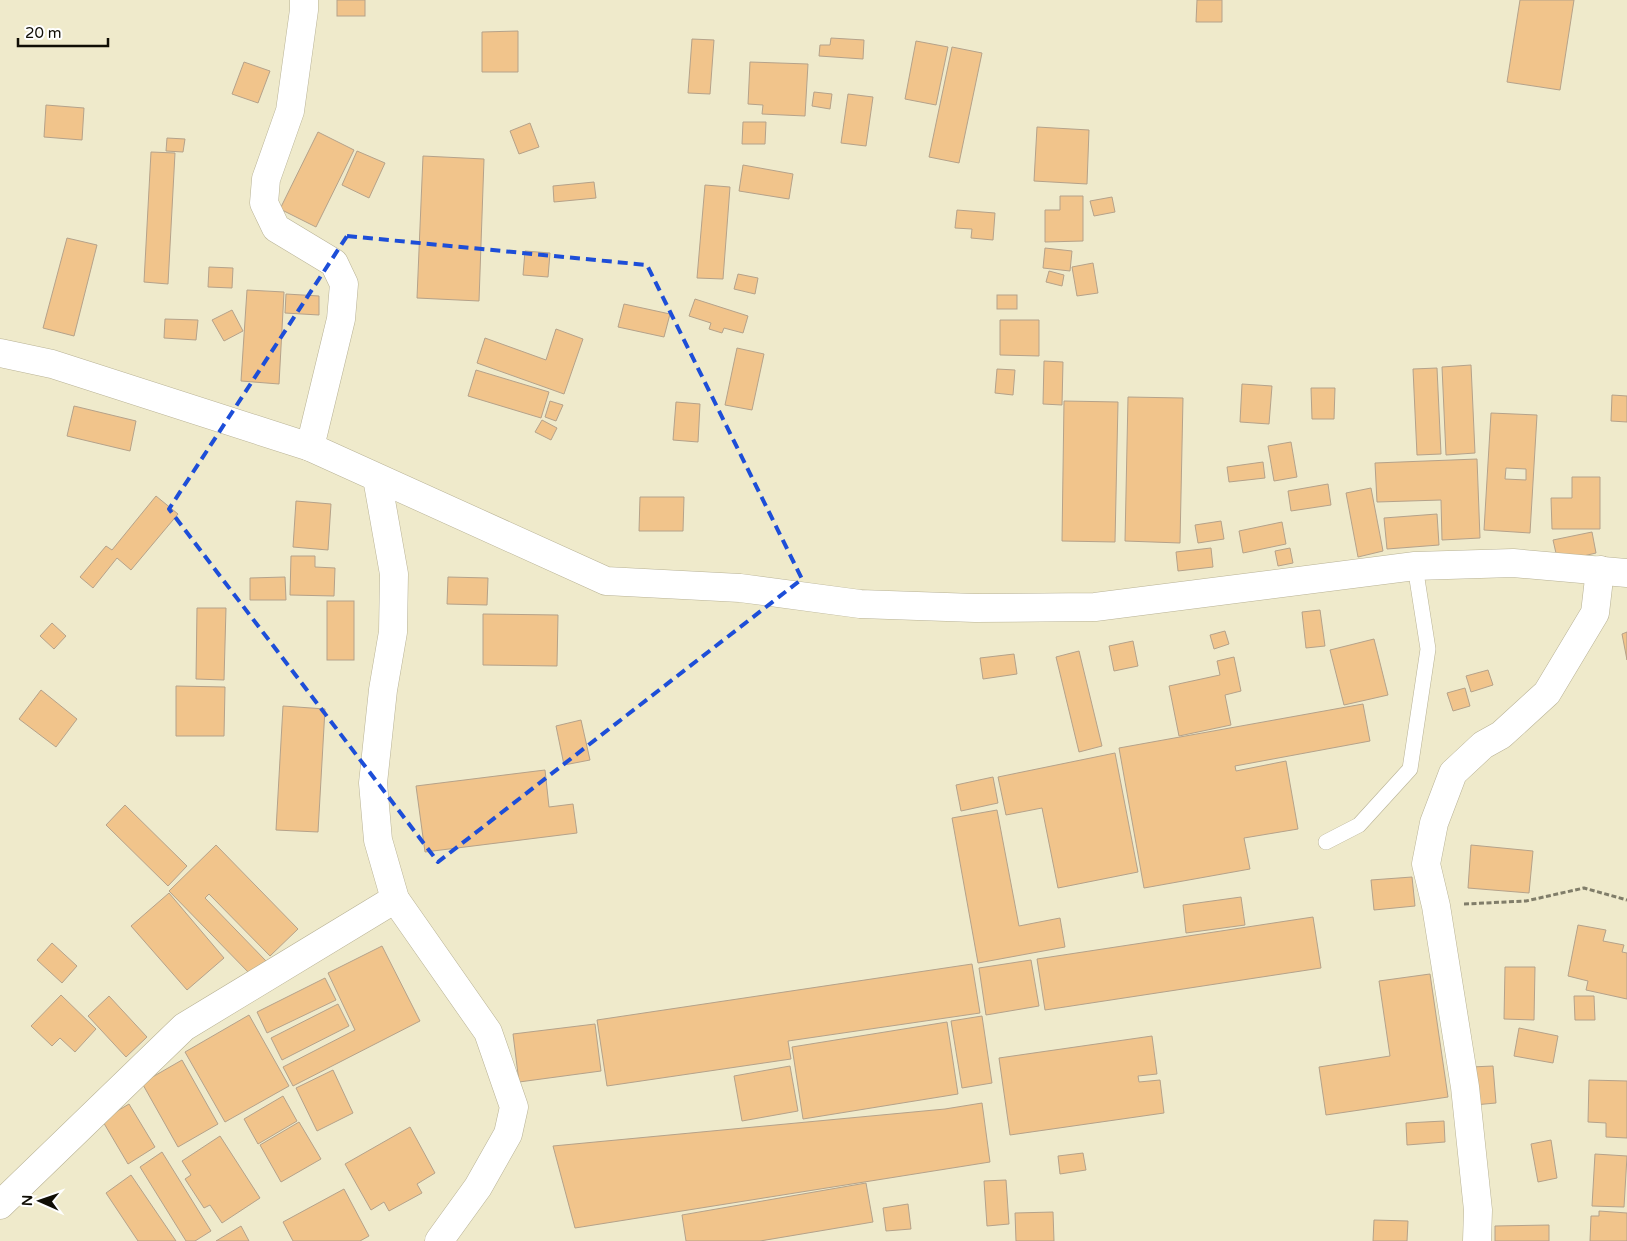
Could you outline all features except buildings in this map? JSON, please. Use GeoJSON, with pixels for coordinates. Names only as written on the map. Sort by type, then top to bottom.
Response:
{"type":"FeatureCollection","features":[{"type":"Feature","properties":{"kind":"street"},"geometry":{"type":"LineString","coordinates":[[304,0],[290,111],[266,179],[264,203],[276,228],[334,263],[344,284],[341,319],[310,447]]}},
{"type":"Feature","properties":{"kind":"street"},"geometry":{"type":"LineString","coordinates":[[0,353],[52,364],[310,447],[606,581],[740,588],[860,604],[975,608],[1095,607],[1415,566],[1513,563],[1627,573]]}},
{"type":"Feature","properties":{"kind":"street"},"geometry":{"type":"LineString","coordinates":[[377,478],[394,574],[393,632],[383,690],[373,783],[378,840],[396,899],[488,1032],[514,1107],[508,1134],[478,1187],[440,1241]]}},
{"type":"Feature","properties":{"kind":"street"},"geometry":{"type":"LineString","coordinates":[[1477,1241],[1478,1210],[1465,1087],[1436,906],[1426,864],[1434,823],[1453,773],[1483,745],[1501,735],[1547,693],[1595,613],[1600,570]]}},
{"type":"Feature","properties":{"kind":"street"},"geometry":{"type":"LineString","coordinates":[[0,1205],[184,1026],[396,899]]}},
{"type":"Feature","properties":{"kind":"lane"},"geometry":{"type":"LineString","coordinates":[[1326,842],[1359,825],[1410,769],[1428,649],[1415,566]]}},
{"type":"Feature","properties":{"kind":"path"},"geometry":{"type":"LineString","coordinates":[[1436,906],[1526,901],[1584,888],[1627,900]]}},
{"type":"Feature","properties":{"kind":"highlighted area"},"geometry":{"type":"Polygon","coordinates":[[[347,236],[647,265],[802,579],[438,862],[169,509],[347,236]]]}}]}
